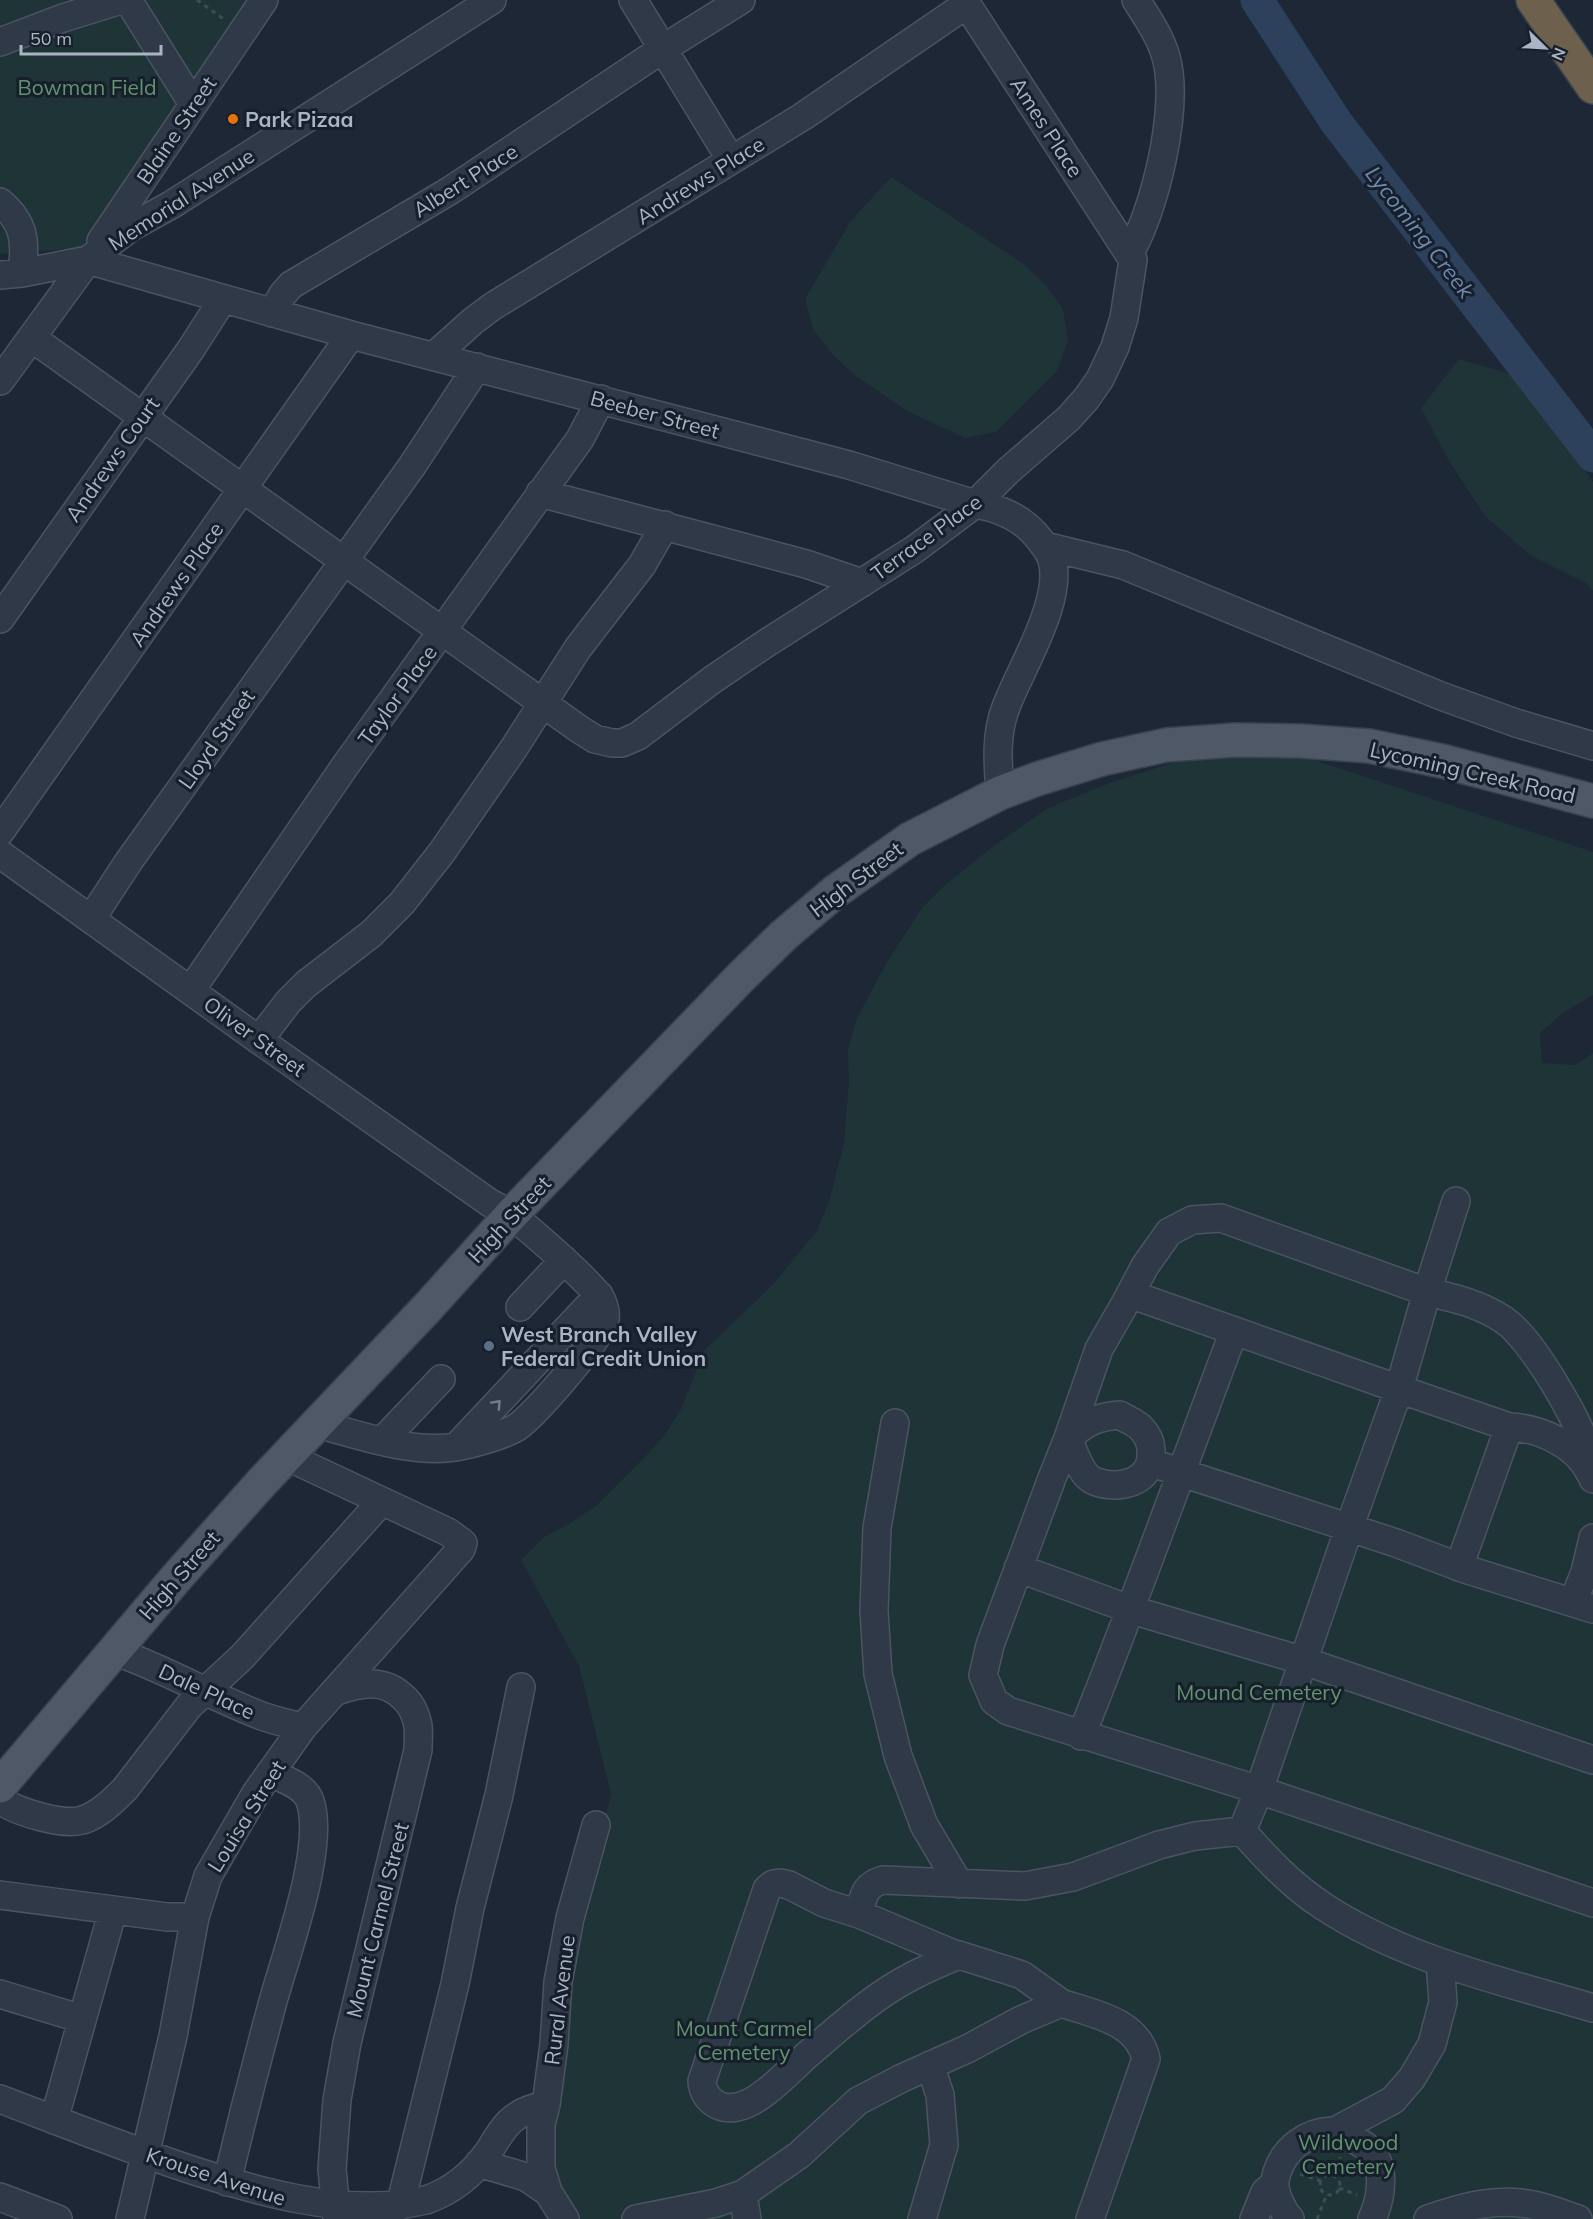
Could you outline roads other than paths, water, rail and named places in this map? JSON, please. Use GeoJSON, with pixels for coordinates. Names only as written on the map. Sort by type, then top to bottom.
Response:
{"type":"FeatureCollection","features":[{"type":"Feature","properties":{"kind":"highway"},"geometry":{"type":"LineString","coordinates":[[1533,0],[1584,70],[1593,87]]}},
{"type":"Feature","properties":{"kind":"main road","name":"Lycoming Creek Road"},"geometry":{"type":"LineString","coordinates":[[1102,759],[1166,745],[1235,740],[1301,741],[1368,746],[1442,761],[1593,801]]}},
{"type":"Feature","properties":{"kind":"main road","name":"High Street"},"geometry":{"type":"LineString","coordinates":[[0,1786],[113,1651],[289,1454],[429,1307],[511,1215],[741,976],[793,928],[867,867],[910,839],[1000,794],[1037,779],[1102,759]]}},
{"type":"Feature","properties":{"kind":"street"},"geometry":{"type":"LineString","coordinates":[[0,42],[63,18],[121,0]]}},
{"type":"Feature","properties":{"kind":"street"},"geometry":{"type":"LineString","coordinates":[[128,0],[193,104]]}},
{"type":"Feature","properties":{"kind":"street","name":"Blaine Street"},"geometry":{"type":"LineString","coordinates":[[88,260],[264,0]]}},
{"type":"Feature","properties":{"kind":"street","name":"Memorial Avenue"},"geometry":{"type":"LineString","coordinates":[[0,381],[88,260],[131,227],[171,205],[492,0]]}},
{"type":"Feature","properties":{"kind":"street"},"geometry":{"type":"LineString","coordinates":[[633,0],[731,160]]}},
{"type":"Feature","properties":{"kind":"street"},"geometry":{"type":"LineString","coordinates":[[664,48],[741,0]]}},
{"type":"Feature","properties":{"kind":"street"},"geometry":{"type":"LineString","coordinates":[[1129,254],[1147,217],[1160,167],[1168,124],[1170,86],[1167,59],[1157,33],[1136,0]]}},
{"type":"Feature","properties":{"kind":"street","name":"Ames Place"},"geometry":{"type":"LineString","coordinates":[[966,2],[1129,254]]}},
{"type":"Feature","properties":{"kind":"street","name":"Andrews Place"},"geometry":{"type":"LineString","coordinates":[[434,356],[493,306],[802,117],[966,2]]}},
{"type":"Feature","properties":{"kind":"street","name":"Albert Place"},"geometry":{"type":"LineString","coordinates":[[272,313],[291,285],[451,190],[664,48]]}},
{"type":"Feature","properties":{"kind":"street"},"geometry":{"type":"LineString","coordinates":[[0,202],[15,217],[23,235],[25,250],[11,274]]}},
{"type":"Feature","properties":{"kind":"street","name":"Terrace Place"},"geometry":{"type":"LineString","coordinates":[[542,705],[595,739],[622,743],[638,736],[712,680],[915,549],[975,504],[1008,471],[1069,418],[1100,379],[1115,347],[1124,318],[1133,260],[1129,254]]}},
{"type":"Feature","properties":{"kind":"street","name":"Beeber Street"},"geometry":{"type":"LineString","coordinates":[[11,274],[88,260],[351,335],[849,465],[975,504],[996,508],[1014,517],[1032,531],[1045,546],[1052,559],[1054,578],[1051,598],[1036,640],[1005,708],[1000,726],[998,758],[1000,794]]}},
{"type":"Feature","properties":{"kind":"street","name":"Andrews Court"},"geometry":{"type":"LineString","coordinates":[[0,619],[191,350],[223,298]]}},
{"type":"Feature","properties":{"kind":"street","name":"Andrews Place"},"geometry":{"type":"LineString","coordinates":[[0,832],[351,335]]}},
{"type":"Feature","properties":{"kind":"street"},"geometry":{"type":"LineString","coordinates":[[32,338],[542,705]]}},
{"type":"Feature","properties":{"kind":"street","name":"Lloyd Street"},"geometry":{"type":"LineString","coordinates":[[91,919],[129,861],[412,466],[477,367]]}},
{"type":"Feature","properties":{"kind":"street","name":"Taylor Place"},"geometry":{"type":"LineString","coordinates":[[191,990],[345,766],[580,439],[602,399]]}},
{"type":"Feature","properties":{"kind":"street"},"geometry":{"type":"LineString","coordinates":[[540,493],[806,564],[862,583]]}},
{"type":"Feature","properties":{"kind":"street"},"geometry":{"type":"LineString","coordinates":[[259,1040],[288,1002],[306,984],[370,934],[402,903],[442,852],[578,648],[642,565],[665,525]]}},
{"type":"Feature","properties":{"kind":"street"},"geometry":{"type":"LineString","coordinates":[[1045,546],[1123,565],[1441,696],[1516,723],[1593,746]]}},
{"type":"Feature","properties":{"kind":"street","name":"Oliver Street"},"geometry":{"type":"LineString","coordinates":[[0,854],[259,1040],[490,1203],[511,1215],[564,1260],[602,1299],[605,1318],[597,1336],[564,1378],[519,1425],[496,1435],[441,1448],[382,1441]]}},
{"type":"Feature","properties":{"kind":"street"},"geometry":{"type":"LineString","coordinates":[[1242,1831],[1259,1790],[1348,1528],[1400,1389],[1427,1292],[1456,1201]]}},
{"type":"Feature","properties":{"kind":"street"},"geometry":{"type":"LineString","coordinates":[[1593,1480],[1589,1455],[1567,1404],[1535,1353],[1507,1322],[1484,1308],[1427,1292],[1221,1218],[1192,1220],[1169,1232],[1144,1266],[1099,1349],[990,1645],[982,1675],[994,1701],[1008,1711],[1259,1790],[1593,1903]]}},
{"type":"Feature","properties":{"kind":"street"},"geometry":{"type":"LineString","coordinates":[[520,1307],[564,1260]]}},
{"type":"Feature","properties":{"kind":"street"},"geometry":{"type":"LineString","coordinates":[[1130,1294],[1509,1426],[1543,1433],[1571,1450],[1586,1465],[1593,1480]]}},
{"type":"Feature","properties":{"kind":"street"},"geometry":{"type":"LineString","coordinates":[[1082,1736],[1132,1610],[1234,1331]]}},
{"type":"Feature","properties":{"kind":"street"},"geometry":{"type":"LineString","coordinates":[[326,1414],[363,1423],[382,1441],[441,1379]]}},
{"type":"Feature","properties":{"kind":"street"},"geometry":{"type":"LineString","coordinates":[[1120,1415],[1140,1427],[1150,1441],[1152,1463],[1146,1473],[1130,1484],[1110,1484],[1093,1480],[1080,1465],[1068,1438],[1084,1424],[1102,1417],[1120,1415]]}},
{"type":"Feature","properties":{"kind":"street"},"geometry":{"type":"LineString","coordinates":[[895,1423],[877,1528],[874,1611],[878,1674],[898,1756],[924,1825],[959,1884]]}},
{"type":"Feature","properties":{"kind":"street"},"geometry":{"type":"LineString","coordinates":[[1459,1567],[1509,1426]]}},
{"type":"Feature","properties":{"kind":"street"},"geometry":{"type":"LineString","coordinates":[[0,1800],[37,1816],[71,1821],[81,1820],[95,1814],[113,1801],[125,1789],[182,1715],[242,1657],[381,1502],[303,1464],[289,1454]]}},
{"type":"Feature","properties":{"kind":"street"},"geometry":{"type":"LineString","coordinates":[[1152,1463],[1459,1567],[1583,1606],[1585,1572],[1593,1538]]}},
{"type":"Feature","properties":{"kind":"street","name":"Louisa Street"},"geometry":{"type":"LineString","coordinates":[[130,2219],[173,2036],[195,1917],[208,1876],[231,1834],[303,1727],[461,1549],[463,1543],[448,1532],[381,1502]]}},
{"type":"Feature","properties":{"kind":"street"},"geometry":{"type":"LineString","coordinates":[[1018,1568],[1132,1610],[1304,1661],[1593,1760]]}},
{"type":"Feature","properties":{"kind":"street","name":"Dale Place"},"geometry":{"type":"LineString","coordinates":[[113,1651],[146,1662],[264,1717],[303,1727]]}},
{"type":"Feature","properties":{"kind":"street","name":"Mount Carmel Street"},"geometry":{"type":"LineString","coordinates":[[337,1691],[358,1684],[374,1683],[395,1690],[415,1713],[418,1726],[418,1750],[347,2043],[338,2100],[332,2169],[337,2213]]}},
{"type":"Feature","properties":{"kind":"street"},"geometry":{"type":"LineString","coordinates":[[400,2206],[454,1984],[470,1908],[500,1795],[521,1687]]}},
{"type":"Feature","properties":{"kind":"street"},"geometry":{"type":"LineString","coordinates":[[227,2182],[306,1882],[313,1843],[313,1809],[310,1798],[289,1781],[270,1773]]}},
{"type":"Feature","properties":{"kind":"street","name":"Rural Avenue"},"geometry":{"type":"LineString","coordinates":[[548,2192],[540,2168],[540,2143],[554,2044],[558,1982],[570,1918],[596,1825]]}},
{"type":"Feature","properties":{"kind":"street"},"geometry":{"type":"LineString","coordinates":[[860,1914],[865,1892],[871,1884],[883,1880],[1025,1886],[1073,1877],[1159,1845],[1195,1836],[1242,1831]]}},
{"type":"Feature","properties":{"kind":"street"},"geometry":{"type":"LineString","coordinates":[[1242,1831],[1272,1864],[1322,1906],[1379,1936],[1440,1962],[1593,2008]]}},
{"type":"Feature","properties":{"kind":"street"},"geometry":{"type":"LineString","coordinates":[[959,1955],[920,1970],[898,1982],[867,2005],[770,2088],[749,2102],[728,2108],[711,2102],[705,2095],[702,2081],[767,1889],[773,1884],[780,1883],[824,1903],[860,1914],[959,1955],[1022,1975],[1061,2003],[1122,2026],[1136,2036],[1143,2047],[1146,2059],[1090,2219]]}},
{"type":"Feature","properties":{"kind":"street"},"geometry":{"type":"LineString","coordinates":[[0,1895],[166,1917],[195,1917]]}},
{"type":"Feature","properties":{"kind":"street"},"geometry":{"type":"LineString","coordinates":[[54,2120],[113,1910]]}},
{"type":"Feature","properties":{"kind":"street"},"geometry":{"type":"LineString","coordinates":[[1254,2219],[1265,2192],[1274,2184],[1279,2167],[1289,2150],[1301,2140],[1318,2133],[1335,2131],[1393,2100],[1412,2078],[1432,2044],[1443,2002],[1440,1962]]}},
{"type":"Feature","properties":{"kind":"street"},"geometry":{"type":"LineString","coordinates":[[0,1994],[82,2019]]}},
{"type":"Feature","properties":{"kind":"street"},"geometry":{"type":"LineString","coordinates":[[636,2219],[716,2203],[745,2207],[858,2101],[967,2049],[1021,2020],[1061,2003]]}},
{"type":"Feature","properties":{"kind":"street"},"geometry":{"type":"LineString","coordinates":[[922,2219],[944,2145],[940,2095],[930,2066]]}},
{"type":"Feature","properties":{"kind":"street"},"geometry":{"type":"LineString","coordinates":[[1369,2149],[1403,2088]]}},
{"type":"Feature","properties":{"kind":"street","name":"Krouse Avenue"},"geometry":{"type":"LineString","coordinates":[[0,2099],[144,2154],[227,2182],[337,2213],[400,2206],[425,2200],[448,2190],[458,2184],[479,2163],[515,2116],[546,2105]]}},
{"type":"Feature","properties":{"kind":"street"},"geometry":{"type":"LineString","coordinates":[[1335,2131],[1369,2149],[1379,2171],[1382,2189],[1379,2204],[1372,2219]]}},
{"type":"Feature","properties":{"kind":"street"},"geometry":{"type":"LineString","coordinates":[[479,2163],[526,2177],[548,2192],[565,2219]]}},
{"type":"Feature","properties":{"kind":"street"},"geometry":{"type":"LineString","coordinates":[[1274,2184],[1290,2219]]}},
{"type":"Feature","properties":{"kind":"street"},"geometry":{"type":"LineString","coordinates":[[0,2197],[58,2219]]}},
{"type":"Feature","properties":{"kind":"street"},"geometry":{"type":"LineString","coordinates":[[1428,2219],[1456,2209],[1508,2202],[1533,2205],[1578,2219]]}},
{"type":"Feature","properties":{"kind":"waterway","name":"Lycoming Creek"},"geometry":{"type":"LineString","coordinates":[[1257,0],[1336,122],[1593,456]]}},
{"type":"Feature","properties":{"kind":"place","name":"Park Pizaa"},"geometry":{"type":"Point","coordinates":[233,119]}},
{"type":"Feature","properties":{"kind":"place","name":"West Branch Valley Federal Credit Union"},"geometry":{"type":"Point","coordinates":[489,1346]}},
{"type":"Feature","properties":{"kind":"park label","name":"Bowman Field"},"geometry":{"type":"Point","coordinates":[87,87]}},
{"type":"Feature","properties":{"kind":"park label","name":"Mound Cemetery"},"geometry":{"type":"Point","coordinates":[1259,1692]}},
{"type":"Feature","properties":{"kind":"park label","name":"Mount Carmel Cemetery"},"geometry":{"type":"Point","coordinates":[744,2040]}},
{"type":"Feature","properties":{"kind":"park label","name":"Wildwood Cemetery"},"geometry":{"type":"Point","coordinates":[1348,2154]}}]}
